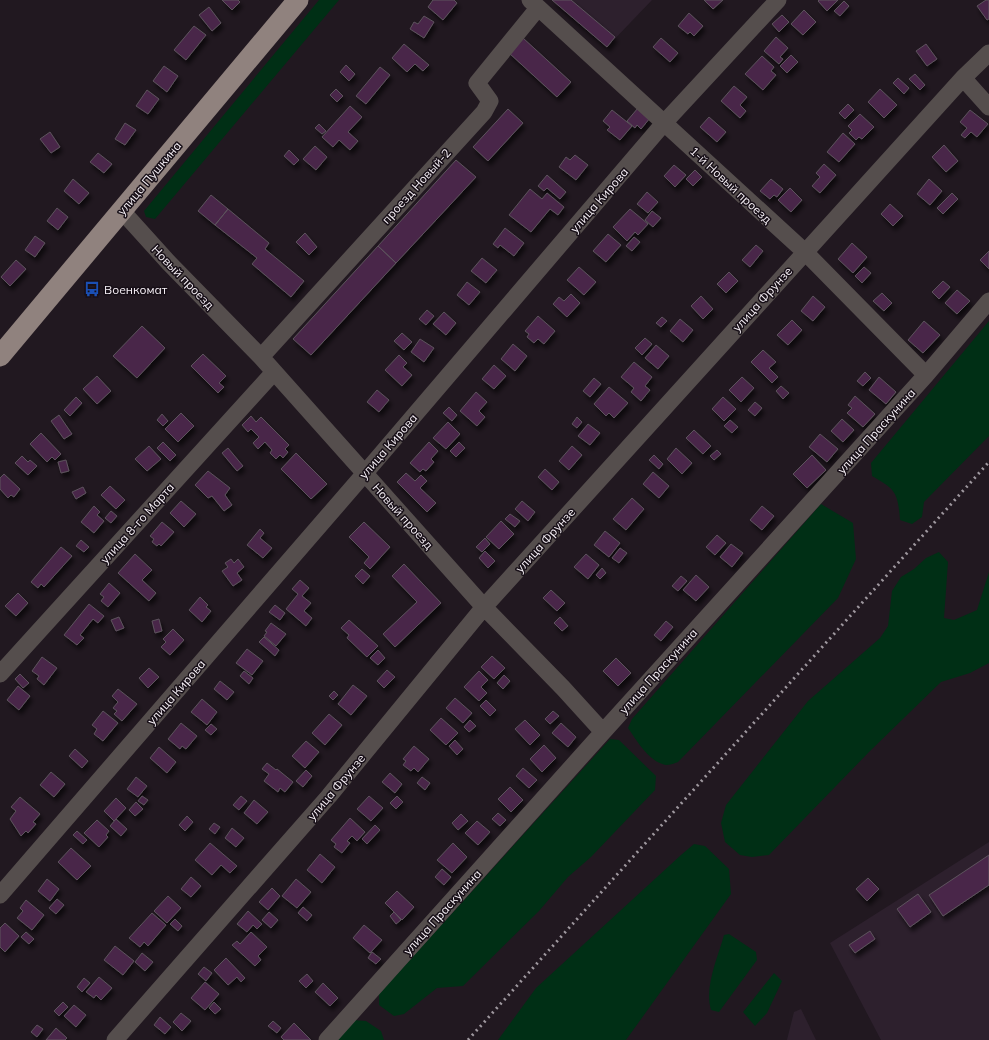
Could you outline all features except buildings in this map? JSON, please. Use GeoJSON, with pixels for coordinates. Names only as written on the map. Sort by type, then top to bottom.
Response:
{"type":"FeatureCollection","features":[{"type":"Feature","properties":{"kind":"main road","name":"улица Пушкина"},"geometry":{"type":"LineString","coordinates":[[0,356],[298,0]]}},
{"type":"Feature","properties":{"kind":"street","name":"улица Кирова"},"geometry":{"type":"LineString","coordinates":[[0,895],[664,124],[778,0]]}},
{"type":"Feature","properties":{"kind":"street","name":"1-й Новый проезд"},"geometry":{"type":"LineString","coordinates":[[534,4],[805,252],[926,375]]}},
{"type":"Feature","properties":{"kind":"street","name":"проезд Новый-2"},"geometry":{"type":"LineString","coordinates":[[261,358],[484,112],[490,101],[477,83],[534,4]]}},
{"type":"Feature","properties":{"kind":"street","name":"улица Фрунзе"},"geometry":{"type":"LineString","coordinates":[[115,1040],[329,796],[484,607],[963,78],[989,53]]}},
{"type":"Feature","properties":{"kind":"street"},"geometry":{"type":"LineString","coordinates":[[963,78],[989,107]]}},
{"type":"Feature","properties":{"kind":"street","name":"Новый проезд"},"geometry":{"type":"LineString","coordinates":[[122,211],[169,263],[274,372],[484,607],[563,688],[603,732]]}},
{"type":"Feature","properties":{"kind":"street","name":"улица Праскунина"},"geometry":{"type":"LineString","coordinates":[[327,1040],[926,375],[989,301]]}},
{"type":"Feature","properties":{"kind":"street","name":"улица 8-го Марта"},"geometry":{"type":"LineString","coordinates":[[0,674],[274,372]]}},
{"type":"Feature","properties":{"kind":"shaded area"},"geometry":{"type":"Polygon","coordinates":[[[552,0],[652,0],[607,47],[552,0]]]}},
{"type":"Feature","properties":{"kind":"shaded area"},"geometry":{"type":"Polygon","coordinates":[[[989,842],[989,1040],[881,1040],[830,943],[989,842]]]}},
{"type":"Feature","properties":{"kind":"shaded area"},"geometry":{"type":"Polygon","coordinates":[[[801,1009],[816,1040],[787,1040],[794,1012],[801,1009]]]}},
{"type":"Feature","properties":{"kind":"green space"},"geometry":{"type":"Polygon","coordinates":[[[319,0],[339,0],[155,219],[146,217],[144,211],[319,0]]]}},
{"type":"Feature","properties":{"kind":"green space"},"geometry":{"type":"Polygon","coordinates":[[[989,321],[989,436],[924,502],[922,517],[912,524],[900,520],[898,503],[894,492],[886,484],[872,476],[871,463],[989,321]]]}},
{"type":"Feature","properties":{"kind":"green space"},"geometry":{"type":"Polygon","coordinates":[[[821,504],[853,523],[856,559],[838,598],[678,762],[666,765],[654,760],[639,745],[628,728],[632,719],[821,504]]]}},
{"type":"Feature","properties":{"kind":"green space"},"geometry":{"type":"Polygon","coordinates":[[[939,552],[948,562],[944,618],[954,620],[977,610],[989,572],[989,663],[970,673],[941,682],[869,752],[769,855],[752,857],[740,855],[725,842],[721,823],[726,805],[808,701],[880,638],[888,626],[892,591],[901,577],[914,569],[926,558],[939,552]]]}},
{"type":"Feature","properties":{"kind":"green space"},"geometry":{"type":"Polygon","coordinates":[[[610,739],[619,740],[656,776],[655,790],[591,857],[568,877],[539,911],[463,986],[437,988],[404,1014],[394,1016],[379,1005],[379,994],[610,739]]]}},
{"type":"Feature","properties":{"kind":"green space"},"geometry":{"type":"Polygon","coordinates":[[[694,844],[705,846],[729,869],[731,894],[626,1040],[498,1040],[536,988],[694,844]]]}},
{"type":"Feature","properties":{"kind":"green space"},"geometry":{"type":"Polygon","coordinates":[[[729,934],[756,952],[757,960],[719,1012],[711,1010],[709,1001],[710,982],[724,935],[729,934]]]}},
{"type":"Feature","properties":{"kind":"green space"},"geometry":{"type":"Polygon","coordinates":[[[774,973],[782,981],[767,1013],[755,1026],[743,1012],[774,973]]]}},
{"type":"Feature","properties":{"kind":"green space"},"geometry":{"type":"Polygon","coordinates":[[[353,1020],[366,1021],[381,1031],[384,1040],[335,1040],[353,1020]]]}},
{"type":"Feature","properties":{"kind":"railway"},"geometry":{"type":"LineString","coordinates":[[468,1040],[989,462]]}},
{"type":"Feature","properties":{"kind":"place","name":"Военкомат"},"geometry":{"type":"Point","coordinates":[92,289]}}]}
